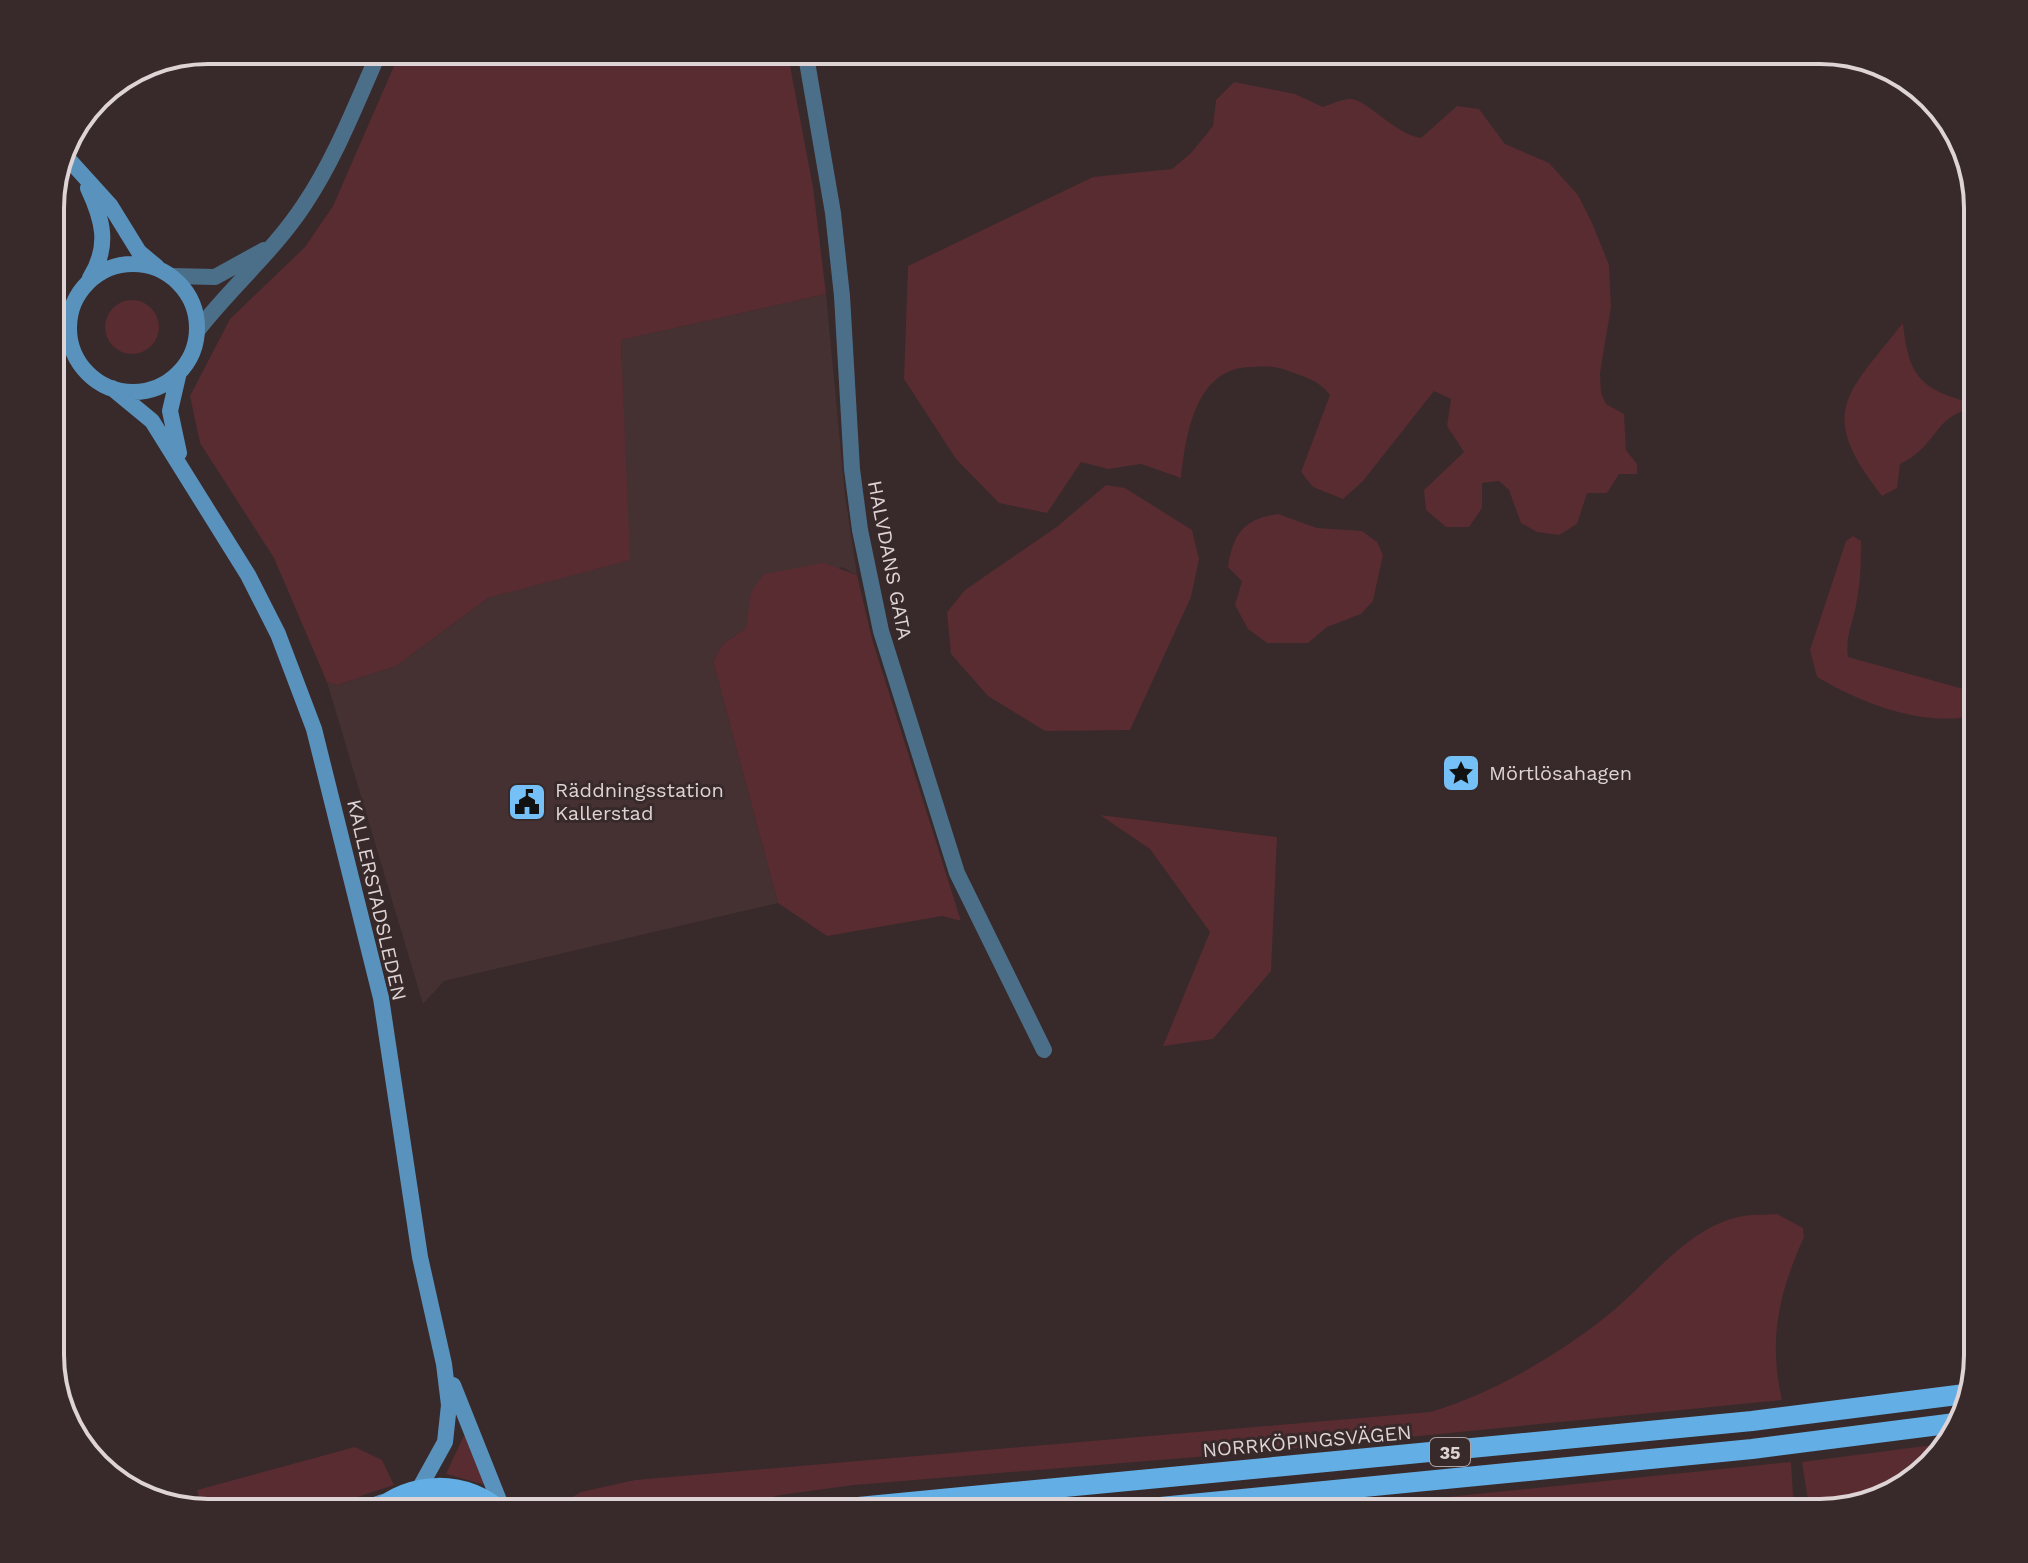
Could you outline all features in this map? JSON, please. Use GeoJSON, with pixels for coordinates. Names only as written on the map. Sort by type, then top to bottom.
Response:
{"type":"FeatureCollection","features":[{"type":"Feature","properties":{"kind":"main road"},"geometry":{"type":"LineString","coordinates":[[71,163],[110,205],[139,252],[188,295],[197,331],[192,353],[168,382],[140,391],[112,388],[88,373],[79,362],[69,335],[72,307],[103,254],[105,241],[102,220],[82,175]]}},
{"type":"Feature","properties":{"kind":"main road"},"geometry":{"type":"LineString","coordinates":[[88,283],[115,266],[131,264],[166,274]]}},
{"type":"Feature","properties":{"kind":"main road","name":"KALLERSTADSLEDEN"},"geometry":{"type":"LineString","coordinates":[[179,372],[170,411],[185,474]]}},
{"type":"Feature","properties":{"kind":"main road","name":"KALLERSTADSLEDEN"},"geometry":{"type":"LineString","coordinates":[[112,388],[152,421],[248,575],[278,634],[314,729],[381,998],[420,1257],[444,1364],[449,1405],[445,1442],[419,1489]]}},
{"type":"Feature","properties":{"kind":"main road","name":"KALLERSTADSLEDEN"},"geometry":{"type":"LineString","coordinates":[[444,1364],[497,1499]]}},
{"type":"Feature","properties":{"kind":"main road","name":"NORRKÖPINGSVÄGEN"},"geometry":{"type":"LineString","coordinates":[[943,1499],[1690,1428],[1895,1406],[1958,1395]]}},
{"type":"Feature","properties":{"kind":"main road","name":"35"},"geometry":{"type":"LineString","coordinates":[[1242,1499],[1752,1449],[1946,1424]]}},
{"type":"Feature","properties":{"kind":"main road"},"geometry":{"type":"LineString","coordinates":[[392,1499],[419,1489],[459,1489],[484,1499]]}},
{"type":"Feature","properties":{"kind":"street"},"geometry":{"type":"LineString","coordinates":[[197,331],[305,204],[325,169],[374,64]]}},
{"type":"Feature","properties":{"kind":"street","name":"HALVDANS GATA"},"geometry":{"type":"LineString","coordinates":[[807,64],[833,213],[842,296],[852,469],[875,606],[957,873],[1044,1050]]}},
{"type":"Feature","properties":{"kind":"street"},"geometry":{"type":"LineString","coordinates":[[166,274],[215,277],[275,242]]}},
{"type":"Feature","properties":{"kind":"shaded area"},"geometry":{"type":"Polygon","coordinates":[[[395,64],[790,64],[813,187],[826,294],[621,340],[630,560],[488,598],[396,666],[337,685],[327,682],[274,558],[200,443],[190,396],[230,319],[305,247],[333,206],[395,64]]]}},
{"type":"Feature","properties":{"kind":"shaded area"},"geometry":{"type":"Polygon","coordinates":[[[1234,82],[1295,94],[1323,107],[1349,99],[1356,100],[1400,130],[1421,138],[1457,106],[1479,109],[1505,144],[1549,163],[1578,195],[1609,265],[1611,307],[1600,373],[1601,393],[1606,404],[1624,414],[1626,450],[1637,464],[1637,474],[1619,474],[1607,493],[1587,493],[1577,524],[1559,535],[1537,532],[1521,523],[1509,490],[1499,481],[1482,483],[1482,508],[1469,527],[1446,527],[1426,510],[1424,490],[1464,452],[1447,426],[1451,399],[1434,391],[1363,481],[1343,499],[1313,487],[1301,472],[1330,395],[1320,385],[1303,376],[1260,366],[1233,370],[1218,378],[1206,390],[1191,423],[1181,478],[1141,464],[1108,469],[1081,462],[1047,513],[999,503],[956,459],[904,379],[908,266],[1093,177],[1172,169],[1191,153],[1213,126],[1216,100],[1234,82]]]}},
{"type":"Feature","properties":{"kind":"shaded area"},"geometry":{"type":"Polygon","coordinates":[[[826,294],[845,495],[857,575],[842,567],[748,616],[746,628],[723,644],[713,661],[778,903],[444,981],[423,1004],[327,682],[337,685],[396,666],[488,598],[629,560],[621,340],[826,294]]]}},
{"type":"Feature","properties":{"kind":"shaded area"},"geometry":{"type":"Polygon","coordinates":[[[132,300],[151,308],[159,327],[151,346],[132,354],[113,346],[105,327],[113,308],[132,300]]]}},
{"type":"Feature","properties":{"kind":"shaded area"},"geometry":{"type":"Polygon","coordinates":[[[1903,323],[1908,354],[1918,376],[1936,390],[1964,401],[1964,411],[1947,420],[1921,450],[1900,464],[1897,488],[1882,496],[1849,444],[1845,423],[1846,405],[1866,369],[1903,323]]]}},
{"type":"Feature","properties":{"kind":"shaded area"},"geometry":{"type":"Polygon","coordinates":[[[1106,485],[1125,488],[1192,530],[1199,559],[1191,597],[1130,730],[1045,731],[988,696],[951,654],[947,612],[965,590],[1058,526],[1106,485]]]}},
{"type":"Feature","properties":{"kind":"shaded area"},"geometry":{"type":"Polygon","coordinates":[[[1278,514],[1317,528],[1362,531],[1377,542],[1383,555],[1373,601],[1361,614],[1327,627],[1308,643],[1267,643],[1248,629],[1235,605],[1242,581],[1228,567],[1233,545],[1249,524],[1278,514]]]}},
{"type":"Feature","properties":{"kind":"shaded area"},"geometry":{"type":"Polygon","coordinates":[[[1853,536],[1861,541],[1857,600],[1848,657],[1964,689],[1964,717],[1937,718],[1894,711],[1854,696],[1817,677],[1810,650],[1846,541],[1853,536]]]}},
{"type":"Feature","properties":{"kind":"shaded area"},"geometry":{"type":"Polygon","coordinates":[[[824,563],[857,575],[872,639],[961,921],[942,916],[827,936],[778,903],[713,661],[723,644],[746,628],[751,592],[764,574],[824,563]]]}},
{"type":"Feature","properties":{"kind":"shaded area"},"geometry":{"type":"Polygon","coordinates":[[[1100,815],[1277,837],[1271,971],[1213,1039],[1163,1046],[1210,932],[1150,849],[1100,815]]]}},
{"type":"Feature","properties":{"kind":"shaded area"},"geometry":{"type":"Polygon","coordinates":[[[1777,1214],[1803,1228],[1804,1237],[1788,1278],[1778,1317],[1776,1357],[1782,1400],[1258,1452],[854,1485],[765,1499],[569,1499],[581,1492],[635,1480],[1430,1412],[1499,1385],[1563,1348],[1619,1306],[1680,1248],[1715,1225],[1750,1215],[1777,1214]]]}},
{"type":"Feature","properties":{"kind":"shaded area"},"geometry":{"type":"Polygon","coordinates":[[[465,1433],[486,1485],[446,1474],[465,1433]]]}},
{"type":"Feature","properties":{"kind":"shaded area"},"geometry":{"type":"Polygon","coordinates":[[[1932,1445],[1900,1475],[1875,1488],[1839,1498],[1808,1499],[1802,1462],[1932,1445]]]}},
{"type":"Feature","properties":{"kind":"shaded area"},"geometry":{"type":"Polygon","coordinates":[[[355,1447],[382,1460],[394,1485],[352,1499],[200,1499],[197,1490],[355,1447]]]}},
{"type":"Feature","properties":{"kind":"shaded area"},"geometry":{"type":"Polygon","coordinates":[[[1791,1462],[1793,1499],[1427,1499],[1791,1462]]]}},
{"type":"Feature","properties":{"kind":"place","name":"Mörtlösahagen"},"geometry":{"type":"Point","coordinates":[1461,773]}},
{"type":"Feature","properties":{"kind":"place","name":"Räddningsstation Kallerstad"},"geometry":{"type":"Point","coordinates":[527,802]}}]}
